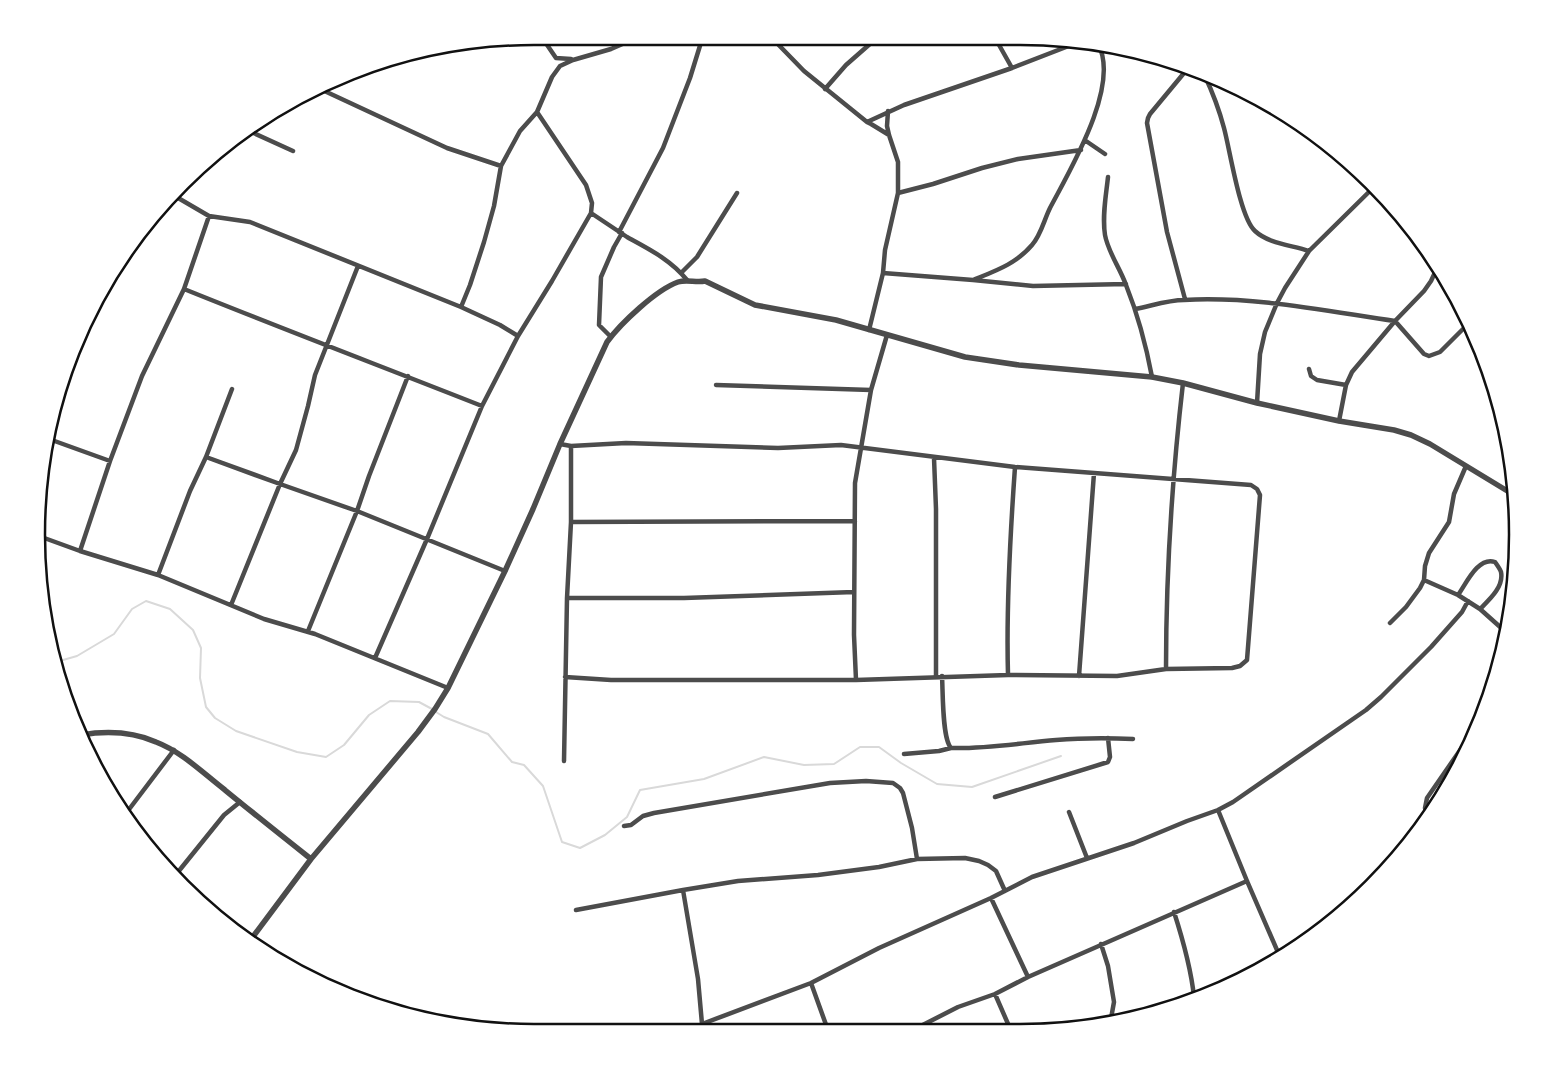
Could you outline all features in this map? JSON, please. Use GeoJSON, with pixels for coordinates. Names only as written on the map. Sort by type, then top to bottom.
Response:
{"type":"FeatureCollection","features":[{"type":"Feature","properties":{"kind":"street"},"geometry":{"type":"LineString","coordinates":[[547,45],[556,58],[573,60]]}},
{"type":"Feature","properties":{"kind":"street"},"geometry":{"type":"LineString","coordinates":[[461,308],[484,242],[494,206],[500,166],[520,131],[537,112],[552,77],[560,66],[620,45]]}},
{"type":"Feature","properties":{"kind":"street"},"geometry":{"type":"LineString","coordinates":[[611,337],[599,324],[601,277],[663,148],[690,78],[700,45]]}},
{"type":"Feature","properties":{"kind":"street"},"geometry":{"type":"LineString","coordinates":[[779,45],[825,89],[867,122],[889,135]]}},
{"type":"Feature","properties":{"kind":"street"},"geometry":{"type":"LineString","coordinates":[[825,89],[846,65],[869,45]]}},
{"type":"Feature","properties":{"kind":"street"},"geometry":{"type":"LineString","coordinates":[[999,45],[1012,68]]}},
{"type":"Feature","properties":{"kind":"street"},"geometry":{"type":"LineString","coordinates":[[867,122],[888,111],[1065,47]]}},
{"type":"Feature","properties":{"kind":"street"},"geometry":{"type":"LineString","coordinates":[[973,280],[1004,267],[1022,256],[1033,244],[1086,141],[1103,84],[1104,59],[1101,52]]}},
{"type":"Feature","properties":{"kind":"street"},"geometry":{"type":"LineString","coordinates":[[1183,73],[1150,114],[1147,124],[1165,223],[1185,300]]}},
{"type":"Feature","properties":{"kind":"street"},"geometry":{"type":"LineString","coordinates":[[1208,82],[1224,129],[1243,206],[1254,230],[1271,240],[1309,251]]}},
{"type":"Feature","properties":{"kind":"street"},"geometry":{"type":"LineString","coordinates":[[327,91],[448,148],[500,166]]}},
{"type":"Feature","properties":{"kind":"street"},"geometry":{"type":"LineString","coordinates":[[869,330],[883,273],[898,193],[898,162],[887,126],[888,111]]}},
{"type":"Feature","properties":{"kind":"street"},"geometry":{"type":"LineString","coordinates":[[375,658],[482,406],[518,336],[591,213],[590,196],[586,185],[537,112]]}},
{"type":"Feature","properties":{"kind":"street"},"geometry":{"type":"LineString","coordinates":[[254,133],[293,151]]}},
{"type":"Feature","properties":{"kind":"street"},"geometry":{"type":"LineString","coordinates":[[1086,141],[1106,154]]}},
{"type":"Feature","properties":{"kind":"street"},"geometry":{"type":"LineString","coordinates":[[898,193],[1018,159],[1082,150]]}},
{"type":"Feature","properties":{"kind":"street"},"geometry":{"type":"LineString","coordinates":[[1108,177],[1104,221],[1105,235],[1126,284],[1141,327],[1152,377]]}},
{"type":"Feature","properties":{"kind":"street"},"geometry":{"type":"LineString","coordinates":[[1257,403],[1260,354],[1277,303],[1309,251],[1369,192]]}},
{"type":"Feature","properties":{"kind":"street"},"geometry":{"type":"LineString","coordinates":[[682,273],[696,257],[737,193]]}},
{"type":"Feature","properties":{"kind":"street"},"geometry":{"type":"LineString","coordinates":[[179,198],[209,216],[250,222],[461,308],[500,325],[518,336]]}},
{"type":"Feature","properties":{"kind":"street"},"geometry":{"type":"LineString","coordinates":[[591,213],[621,233],[667,259],[687,280]]}},
{"type":"Feature","properties":{"kind":"street"},"geometry":{"type":"LineString","coordinates":[[80,551],[110,461],[142,376],[184,289],[209,216]]}},
{"type":"Feature","properties":{"kind":"street"},"geometry":{"type":"LineString","coordinates":[[231,605],[280,484],[296,450],[315,375],[358,266]]}},
{"type":"Feature","properties":{"kind":"street"},"geometry":{"type":"LineString","coordinates":[[883,273],[1033,286],[1126,284]]}},
{"type":"Feature","properties":{"kind":"street"},"geometry":{"type":"LineString","coordinates":[[1339,421],[1346,384],[1352,372],[1395,321],[1424,291],[1434,275]]}},
{"type":"Feature","properties":{"kind":"street"},"geometry":{"type":"LineString","coordinates":[[254,935],[311,859],[418,732],[448,688],[505,571],[560,444],[611,337],[658,294],[687,280],[705,282],[755,305],[811,315],[965,357],[1001,363],[1152,377],[1183,383],[1257,403],[1411,435],[1430,444],[1507,491]]}},
{"type":"Feature","properties":{"kind":"street"},"geometry":{"type":"LineString","coordinates":[[184,289],[482,406]]}},
{"type":"Feature","properties":{"kind":"street"},"geometry":{"type":"LineString","coordinates":[[1135,309],[1185,300],[1277,303],[1395,321],[1424,354],[1429,356],[1440,352],[1464,328]]}},
{"type":"Feature","properties":{"kind":"street"},"geometry":{"type":"LineString","coordinates":[[856,680],[854,635],[855,483],[872,390],[887,335]]}},
{"type":"Feature","properties":{"kind":"street"},"geometry":{"type":"LineString","coordinates":[[1309,370],[1311,376],[1318,380],[1346,384]]}},
{"type":"Feature","properties":{"kind":"street"},"geometry":{"type":"LineString","coordinates":[[308,632],[357,511],[408,376]]}},
{"type":"Feature","properties":{"kind":"street"},"geometry":{"type":"LineString","coordinates":[[1166,669],[1168,569],[1178,426],[1183,383]]}},
{"type":"Feature","properties":{"kind":"street"},"geometry":{"type":"LineString","coordinates":[[716,386],[872,390]]}},
{"type":"Feature","properties":{"kind":"street"},"geometry":{"type":"LineString","coordinates":[[158,575],[232,389]]}},
{"type":"Feature","properties":{"kind":"street"},"geometry":{"type":"LineString","coordinates":[[54,441],[110,461]]}},
{"type":"Feature","properties":{"kind":"street"},"geometry":{"type":"LineString","coordinates":[[560,444],[571,446],[626,443],[778,448],[823,445],[1014,467],[1251,485],[1257,489],[1260,495],[1247,660],[1240,666],[1232,668],[1166,669],[1117,676],[939,676],[856,680],[611,680],[565,677]]}},
{"type":"Feature","properties":{"kind":"street"},"geometry":{"type":"LineString","coordinates":[[564,761],[566,598],[571,446]]}},
{"type":"Feature","properties":{"kind":"street"},"geometry":{"type":"LineString","coordinates":[[206,457],[357,511],[505,571]]}},
{"type":"Feature","properties":{"kind":"street"},"geometry":{"type":"LineString","coordinates":[[934,458],[939,676],[945,732],[947,744],[951,748]]}},
{"type":"Feature","properties":{"kind":"street"},"geometry":{"type":"LineString","coordinates":[[1390,623],[1406,607],[1424,580],[1429,553],[1449,522],[1454,494],[1466,466]]}},
{"type":"Feature","properties":{"kind":"street"},"geometry":{"type":"LineString","coordinates":[[1008,675],[1008,557],[1014,467]]}},
{"type":"Feature","properties":{"kind":"street"},"geometry":{"type":"LineString","coordinates":[[1079,676],[1094,473]]}},
{"type":"Feature","properties":{"kind":"street"},"geometry":{"type":"LineString","coordinates":[[570,522],[855,521]]}},
{"type":"Feature","properties":{"kind":"street"},"geometry":{"type":"LineString","coordinates":[[45,538],[158,575],[264,619],[308,632],[448,688]]}},
{"type":"Feature","properties":{"kind":"street"},"geometry":{"type":"LineString","coordinates":[[1458,595],[1480,564],[1488,561],[1494,562],[1501,571],[1501,581],[1497,590],[1480,609]]}},
{"type":"Feature","properties":{"kind":"street"},"geometry":{"type":"LineString","coordinates":[[1424,580],[1468,601],[1500,627]]}},
{"type":"Feature","properties":{"kind":"street"},"geometry":{"type":"LineString","coordinates":[[566,598],[684,598],[854,592]]}},
{"type":"Feature","properties":{"kind":"street"},"geometry":{"type":"LineString","coordinates":[[683,890],[698,979],[702,1024],[811,983],[879,948],[1032,878],[1134,843],[1218,810],[1366,710],[1431,647],[1462,612],[1468,601]]}},
{"type":"Feature","properties":{"kind":"street"},"geometry":{"type":"LineString","coordinates":[[88,735],[129,734],[149,739],[174,750],[311,859]]}},
{"type":"Feature","properties":{"kind":"street"},"geometry":{"type":"LineString","coordinates":[[994,797],[1108,762],[1110,757],[1108,738]]}},
{"type":"Feature","properties":{"kind":"street"},"geometry":{"type":"LineString","coordinates":[[904,754],[951,748],[987,748],[1056,740],[1133,739]]}},
{"type":"Feature","properties":{"kind":"street"},"geometry":{"type":"LineString","coordinates":[[129,809],[174,750]]}},
{"type":"Feature","properties":{"kind":"street"},"geometry":{"type":"LineString","coordinates":[[1425,809],[1427,798],[1456,755]]}},
{"type":"Feature","properties":{"kind":"street"},"geometry":{"type":"LineString","coordinates":[[624,826],[643,816],[654,813],[830,783],[866,781],[893,783],[903,793],[912,828],[917,859]]}},
{"type":"Feature","properties":{"kind":"street"},"geometry":{"type":"LineString","coordinates":[[179,871],[224,816],[240,802]]}},
{"type":"Feature","properties":{"kind":"street"},"geometry":{"type":"LineString","coordinates":[[1218,810],[1277,950]]}},
{"type":"Feature","properties":{"kind":"street"},"geometry":{"type":"LineString","coordinates":[[1069,812],[1087,858]]}},
{"type":"Feature","properties":{"kind":"street"},"geometry":{"type":"LineString","coordinates":[[576,910],[738,881],[777,879],[879,867],[917,859],[965,858],[979,860],[988,864],[996,872],[1005,890]]}},
{"type":"Feature","properties":{"kind":"street"},"geometry":{"type":"LineString","coordinates":[[929,1024],[958,1007],[996,994],[1028,977],[1247,881]]}},
{"type":"Feature","properties":{"kind":"street"},"geometry":{"type":"LineString","coordinates":[[991,898],[1028,977]]}},
{"type":"Feature","properties":{"kind":"street"},"geometry":{"type":"LineString","coordinates":[[1174,912],[1183,940],[1194,992]]}},
{"type":"Feature","properties":{"kind":"street"},"geometry":{"type":"LineString","coordinates":[[1102,944],[1114,1002],[1112,1016]]}},
{"type":"Feature","properties":{"kind":"street"},"geometry":{"type":"LineString","coordinates":[[811,983],[827,1024]]}},
{"type":"Feature","properties":{"kind":"street"},"geometry":{"type":"LineString","coordinates":[[996,994],[1008,1024]]}},
{"type":"Feature","properties":{"kind":"waterway"},"geometry":{"type":"LineString","coordinates":[[62,660],[77,656],[114,634],[132,609],[146,601],[170,609],[193,630],[201,648],[200,678],[206,707],[215,718],[236,731],[297,752],[326,757],[344,745],[369,715],[390,701],[419,702],[432,709]]}},
{"type":"Feature","properties":{"kind":"waterway"},"geometry":{"type":"LineString","coordinates":[[436,712],[488,734],[512,762],[524,765],[543,786],[562,842],[580,848],[605,835],[627,817],[640,790],[704,779],[764,757],[804,765],[834,764],[860,747],[879,747],[901,763],[937,784],[972,787],[1061,756]]}}]}
